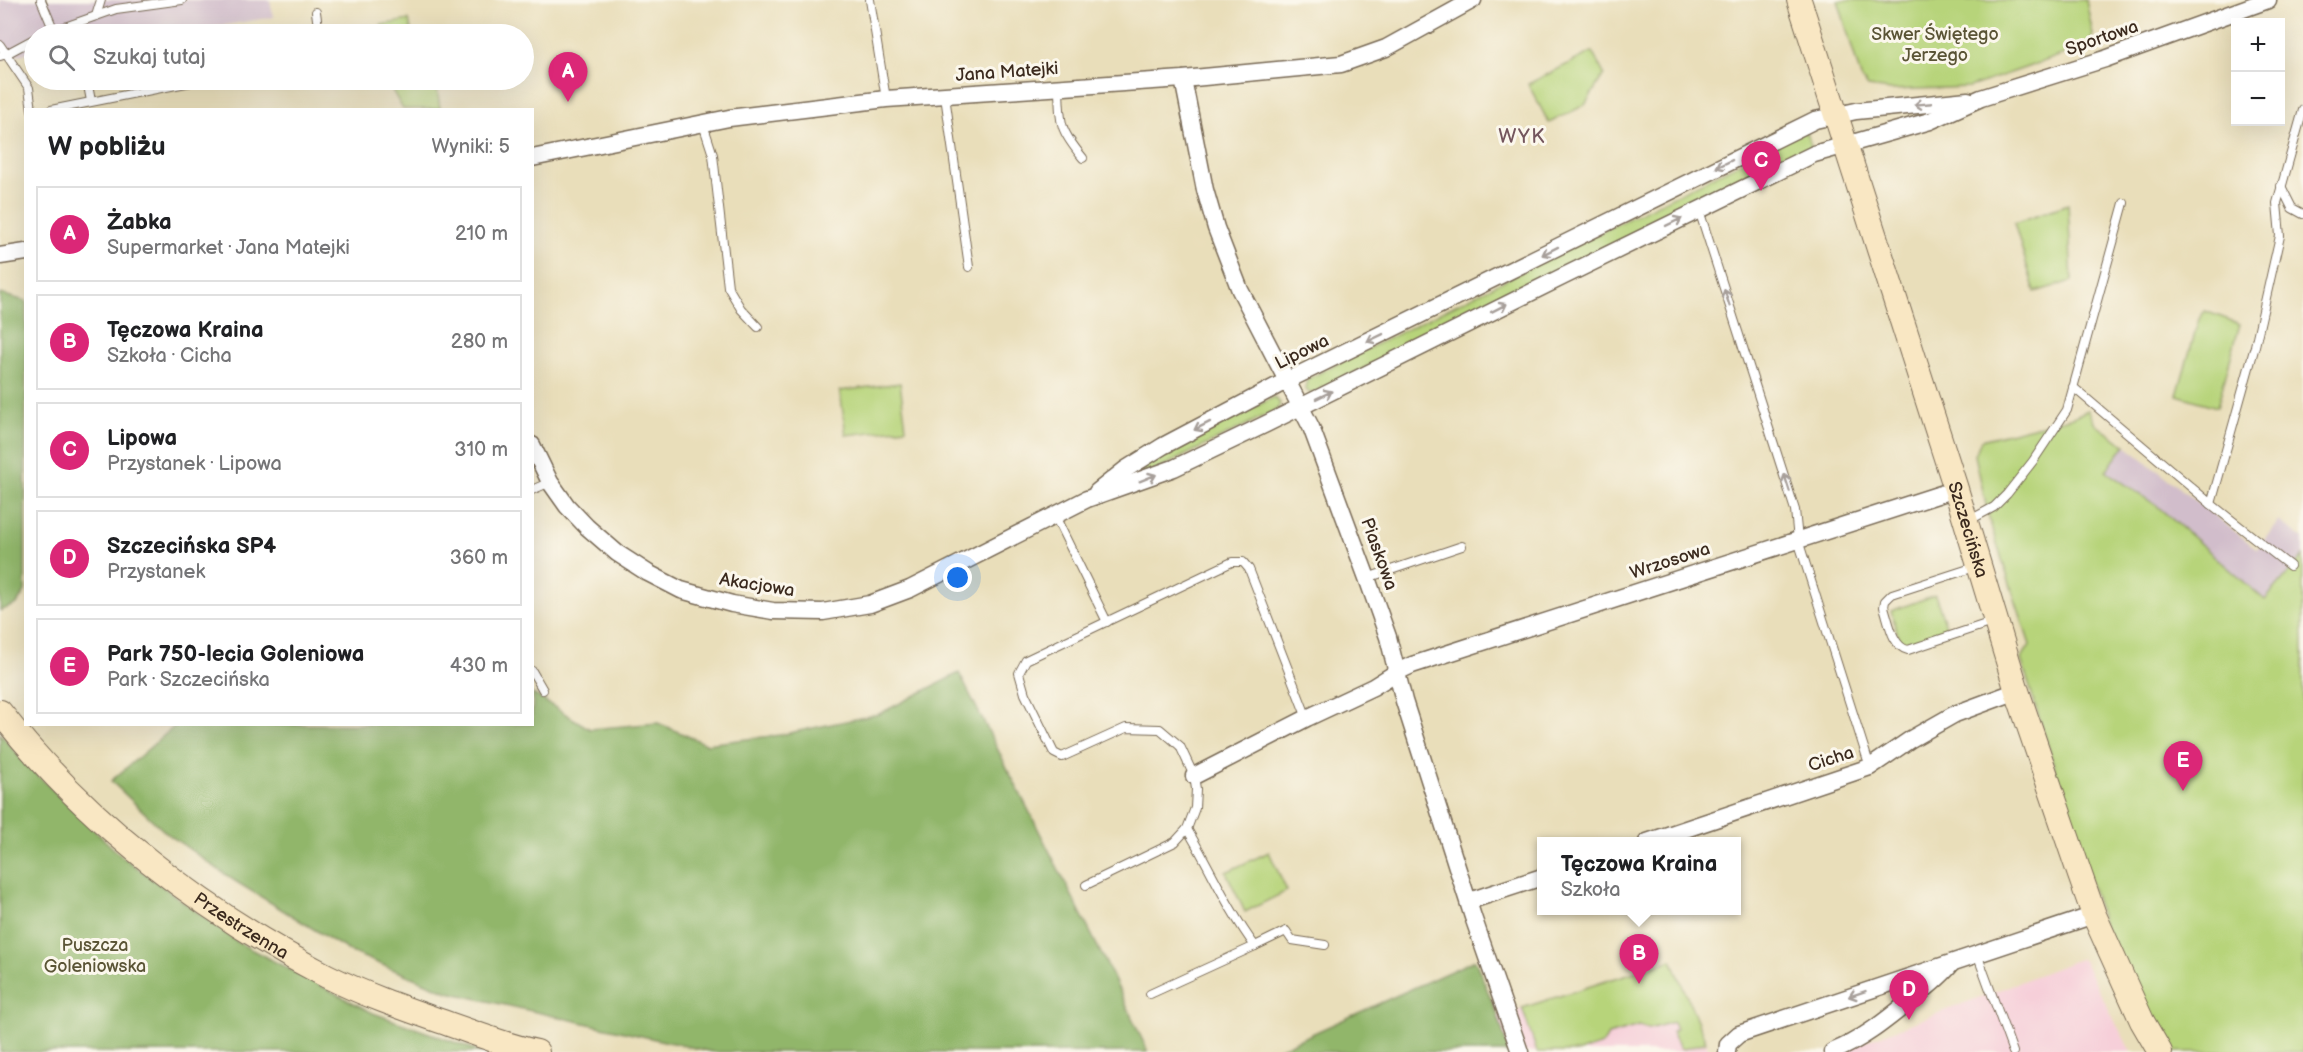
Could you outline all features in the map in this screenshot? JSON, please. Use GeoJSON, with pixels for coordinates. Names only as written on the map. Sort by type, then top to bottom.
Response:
{"type":"FeatureCollection","features":[{"type":"Feature","properties":{"kind":"street","name":"Jana Matejki"},"geometry":{"type":"LineString","coordinates":[[534,158],[729,118],[886,99],[1183,79],[1350,62],[1386,48],[1473,0]]}},
{"type":"Feature","properties":{"kind":"street","name":"Szczecińska"},"geometry":{"type":"LineString","coordinates":[[1799,0],[1956,489],[2017,691],[2094,915],[2142,1021],[2160,1052]]}},
{"type":"Feature","properties":{"kind":"street","name":"Sportowa"},"geometry":{"type":"LineString","coordinates":[[1845,145],[1930,121],[1981,98],[2105,59],[2268,0]]}},
{"type":"Feature","properties":{"kind":"street","name":"Piaskowa"},"geometry":{"type":"LineString","coordinates":[[1183,79],[1205,190],[1216,228],[1240,290],[1302,406],[1367,578],[1388,637],[1468,901],[1520,1052]]}},
{"type":"Feature","properties":{"kind":"street","name":"Sportowa"},"geometry":{"type":"LineString","coordinates":[[1835,114],[1981,98]]}},
{"type":"Feature","properties":{"kind":"street","name":"Lipowa"},"geometry":{"type":"LineString","coordinates":[[1087,499],[1126,469],[1163,446],[1288,381],[1732,160],[1815,120],[1835,114]]}},
{"type":"Feature","properties":{"kind":"street","name":"Lipowa"},"geometry":{"type":"LineString","coordinates":[[1055,516],[1087,499],[1174,468],[1814,154],[1845,145]]}},
{"type":"Feature","properties":{"kind":"street"},"geometry":{"type":"LineString","coordinates":[[0,256],[24,252]]}},
{"type":"Feature","properties":{"kind":"street","name":"Akacjowa"},"geometry":{"type":"LineString","coordinates":[[534,449],[550,482],[567,506],[617,553],[681,590],[732,604],[773,611],[823,612],[870,604],[910,589],[1055,516]]}},
{"type":"Feature","properties":{"kind":"street","name":"Wrzosowa"},"geometry":{"type":"LineString","coordinates":[[1194,776],[1373,687],[1397,672],[1956,489]]}},
{"type":"Feature","properties":{"kind":"street","name":"Cicha"},"geometry":{"type":"LineString","coordinates":[[1662,837],[1870,767],[1911,739],[1955,714],[2017,691]]}},
{"type":"Feature","properties":{"kind":"street","name":"Przestrzenna"},"geometry":{"type":"LineString","coordinates":[[0,712],[17,734],[100,818],[208,905],[266,942],[329,977],[395,1006],[537,1052]]}},
{"type":"Feature","properties":{"kind":"street"},"geometry":{"type":"LineString","coordinates":[[1468,901],[1537,879]]}},
{"type":"Feature","properties":{"kind":"street"},"geometry":{"type":"LineString","coordinates":[[1727,1052],[1728,1044],[1739,1034],[2094,915]]}},
{"type":"Feature","properties":{"kind":"street"},"geometry":{"type":"LineString","coordinates":[[1832,1052],[1855,1043],[1870,1033],[1941,976],[1952,962]]}},
{"type":"Feature","properties":{"kind":"lane"},"geometry":{"type":"LineString","coordinates":[[41,0],[51,24]]}},
{"type":"Feature","properties":{"kind":"lane"},"geometry":{"type":"LineString","coordinates":[[96,16],[101,0]]}},
{"type":"Feature","properties":{"kind":"lane"},"geometry":{"type":"LineString","coordinates":[[74,24],[116,9],[182,0]]}},
{"type":"Feature","properties":{"kind":"lane"},"geometry":{"type":"LineString","coordinates":[[870,0],[886,99]]}},
{"type":"Feature","properties":{"kind":"lane"},"geometry":{"type":"LineString","coordinates":[[316,12],[318,24]]}},
{"type":"Feature","properties":{"kind":"lane"},"geometry":{"type":"LineString","coordinates":[[3,55],[24,44]]}},
{"type":"Feature","properties":{"kind":"lane"},"geometry":{"type":"LineString","coordinates":[[0,45],[3,55],[24,82]]}},
{"type":"Feature","properties":{"kind":"lane"},"geometry":{"type":"LineString","coordinates":[[1059,88],[1060,118],[1065,135],[1083,158]]}},
{"type":"Feature","properties":{"kind":"lane"},"geometry":{"type":"LineString","coordinates":[[29,90],[32,108]]}},
{"type":"Feature","properties":{"kind":"lane"},"geometry":{"type":"LineString","coordinates":[[89,90],[91,102]]}},
{"type":"Feature","properties":{"kind":"lane"},"geometry":{"type":"LineString","coordinates":[[61,108],[151,90]]}},
{"type":"Feature","properties":{"kind":"lane"},"geometry":{"type":"LineString","coordinates":[[945,96],[969,267]]}},
{"type":"Feature","properties":{"kind":"lane"},"geometry":{"type":"LineString","coordinates":[[2211,504],[2255,346],[2280,236],[2277,203],[2303,110]]}},
{"type":"Feature","properties":{"kind":"lane"},"geometry":{"type":"LineString","coordinates":[[703,124],[713,155],[728,287],[741,309],[758,327]]}},
{"type":"Feature","properties":{"kind":"lane"},"geometry":{"type":"LineString","coordinates":[[2281,186],[2292,208],[2303,214]]}},
{"type":"Feature","properties":{"kind":"lane"},"geometry":{"type":"LineString","coordinates":[[1965,523],[1994,507],[2034,461],[2067,410],[2124,203]]}},
{"type":"Feature","properties":{"kind":"lane"},"geometry":{"type":"LineString","coordinates":[[1699,210],[1795,510],[1798,540],[1870,767]]}},
{"type":"Feature","properties":{"kind":"lane"},"geometry":{"type":"LineString","coordinates":[[2073,387],[2211,504],[2290,566]]}},
{"type":"Feature","properties":{"kind":"lane"},"geometry":{"type":"LineString","coordinates":[[534,489],[550,482]]}},
{"type":"Feature","properties":{"kind":"lane"},"geometry":{"type":"LineString","coordinates":[[1055,516],[1107,622]]}},
{"type":"Feature","properties":{"kind":"lane"},"geometry":{"type":"LineString","coordinates":[[1367,578],[1462,546]]}},
{"type":"Feature","properties":{"kind":"lane"},"geometry":{"type":"LineString","coordinates":[[1086,885],[1175,842],[1187,829],[1195,808],[1194,776],[1180,746],[1160,729],[1126,728],[1062,757],[1053,753],[1025,694],[1019,674],[1026,660],[1232,562],[1243,562],[1249,569],[1307,718]]}},
{"type":"Feature","properties":{"kind":"lane"},"geometry":{"type":"LineString","coordinates":[[1979,566],[1892,594],[1887,597],[1884,607],[1896,642],[1903,649],[1908,650],[1996,621]]}},
{"type":"Feature","properties":{"kind":"lane"},"geometry":{"type":"LineString","coordinates":[[534,674],[543,690]]}},
{"type":"Feature","properties":{"kind":"lane"},"geometry":{"type":"LineString","coordinates":[[1187,829],[1208,864],[1238,924],[1255,946]]}},
{"type":"Feature","properties":{"kind":"lane"},"geometry":{"type":"LineString","coordinates":[[1150,994],[1286,931],[1292,940],[1325,945]]}},
{"type":"Feature","properties":{"kind":"lane"},"geometry":{"type":"LineString","coordinates":[[1977,954],[2013,1052]]}},
{"type":"Feature","properties":{"kind":"shaded area"},"geometry":{"type":"Polygon","coordinates":[[[0,0],[270,0],[273,17],[232,24],[24,24],[24,54],[0,60],[0,0]]]}},
{"type":"Feature","properties":{"kind":"shaded area"},"geometry":{"type":"Polygon","coordinates":[[[2125,445],[2257,549],[2279,521],[2303,539],[2303,556],[2265,600],[2157,506],[2105,470],[2125,445]]]}},
{"type":"Feature","properties":{"kind":"shaded area"},"geometry":{"type":"Polygon","coordinates":[[[2082,958],[2131,1052],[1837,1052],[2082,958]]]}},
{"type":"Feature","properties":{"kind":"shaded area"},"geometry":{"type":"Polygon","coordinates":[[[1672,960],[1710,1052],[1509,1052],[1498,1016],[1672,960]]]}},
{"type":"Feature","properties":{"kind":"green space","name":"Skwer Świętego Jerzego"},"geometry":{"type":"Polygon","coordinates":[[[1838,0],[2086,0],[2093,35],[2088,46],[1970,87],[1891,90],[1868,87],[1861,78],[1838,0]]]}},
{"type":"Feature","properties":{"kind":"green space"},"geometry":{"type":"Polygon","coordinates":[[[409,20],[410,24],[387,24],[409,20]]]}},
{"type":"Feature","properties":{"kind":"green space"},"geometry":{"type":"Polygon","coordinates":[[[1592,52],[1604,74],[1585,105],[1549,123],[1528,84],[1592,52]]]}},
{"type":"Feature","properties":{"kind":"green space"},"geometry":{"type":"Polygon","coordinates":[[[392,90],[437,90],[440,108],[402,108],[392,90]]]}},
{"type":"Feature","properties":{"kind":"green space"},"geometry":{"type":"Polygon","coordinates":[[[1806,130],[1812,149],[1311,394],[1305,389],[1307,379],[1806,130]]]}},
{"type":"Feature","properties":{"kind":"green space"},"geometry":{"type":"Polygon","coordinates":[[[2068,204],[2072,281],[2035,292],[2014,223],[2068,204]]]}},
{"type":"Feature","properties":{"kind":"green space"},"geometry":{"type":"Polygon","coordinates":[[[0,294],[24,300],[24,593],[17,604],[0,611],[0,294]]]}},
{"type":"Feature","properties":{"kind":"green space"},"geometry":{"type":"Polygon","coordinates":[[[2205,311],[2240,324],[2217,407],[2177,395],[2199,319],[2205,311]]]}},
{"type":"Feature","properties":{"kind":"green space"},"geometry":{"type":"Polygon","coordinates":[[[900,383],[906,428],[846,435],[840,391],[900,383]]]}},
{"type":"Feature","properties":{"kind":"green space"},"geometry":{"type":"Polygon","coordinates":[[[1274,397],[1280,403],[1278,409],[1144,476],[1136,475],[1135,469],[1274,397]]]}},
{"type":"Feature","properties":{"kind":"green space"},"geometry":{"type":"Polygon","coordinates":[[[2088,410],[2095,424],[2125,445],[2106,471],[2157,506],[2265,600],[2303,556],[2303,1052],[2167,1052],[2103,923],[2021,659],[2030,645],[1990,523],[1975,455],[1981,440],[2073,417],[2088,410]]]}},
{"type":"Feature","properties":{"kind":"green space"},"geometry":{"type":"Polygon","coordinates":[[[1935,595],[1948,631],[1908,645],[1899,639],[1891,611],[1935,595]]]}},
{"type":"Feature","properties":{"kind":"green space"},"geometry":{"type":"Polygon","coordinates":[[[959,673],[1112,975],[1148,1052],[712,1052],[448,992],[351,952],[235,881],[165,832],[111,781],[175,726],[534,726],[534,695],[590,729],[658,723],[706,744],[780,735],[879,714],[959,673]]]}},
{"type":"Feature","properties":{"kind":"green space","name":"Puszcza Goleniowska"},"geometry":{"type":"Polygon","coordinates":[[[0,733],[22,760],[120,855],[239,943],[373,1013],[482,1052],[0,1052],[0,733]]]}},
{"type":"Feature","properties":{"kind":"green space"},"geometry":{"type":"Polygon","coordinates":[[[1269,852],[1287,891],[1245,912],[1226,872],[1269,852]]]}},
{"type":"Feature","properties":{"kind":"green space"},"geometry":{"type":"Polygon","coordinates":[[[1475,960],[1498,1016],[1509,1052],[1272,1052],[1475,960]]]}},
{"type":"Feature","properties":{"kind":"green space"},"geometry":{"type":"Polygon","coordinates":[[[1672,960],[1706,1042],[1684,1049],[1680,1048],[1672,1031],[1676,1029],[1673,1022],[1649,1029],[1639,1026],[1608,1035],[1603,1044],[1579,1052],[1537,1052],[1522,1008],[1672,960]]]}},
{"type":"Feature","properties":{"kind":"place","name":"Żabka"},"geometry":{"type":"Point","coordinates":[568,102]}},
{"type":"Feature","properties":{"kind":"place","name":"Lipowa"},"geometry":{"type":"Point","coordinates":[1761,191]}},
{"type":"Feature","properties":{"kind":"place","name":"Park 750-lecia Goleniowa"},"geometry":{"type":"Point","coordinates":[2183,791]}},
{"type":"Feature","properties":{"kind":"place","name":"Tęczowa Kraina"},"geometry":{"type":"Point","coordinates":[1639,984]}},
{"type":"Feature","properties":{"kind":"place","name":"Szczecińska SP4"},"geometry":{"type":"Point","coordinates":[1909,1020]}},
{"type":"Feature","properties":{"kind":"district","name":"WYK"},"geometry":{"type":"Point","coordinates":[1522,137]}}]}
